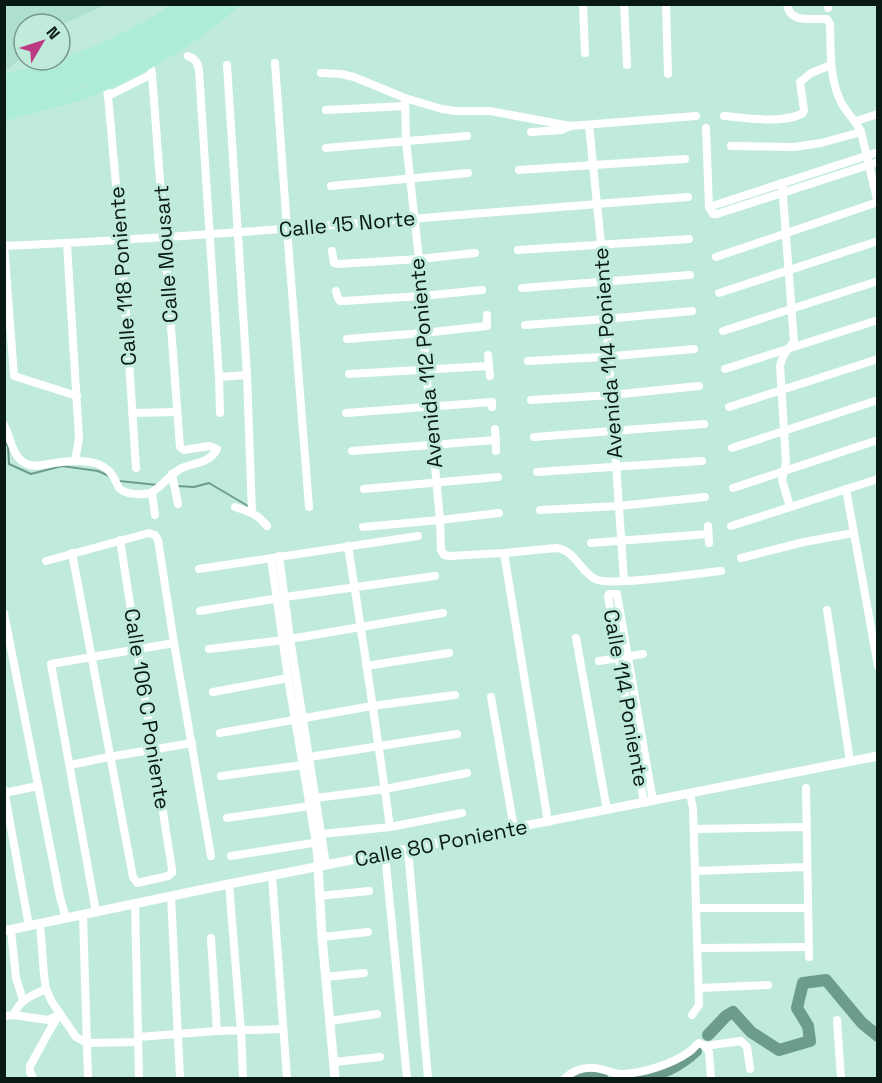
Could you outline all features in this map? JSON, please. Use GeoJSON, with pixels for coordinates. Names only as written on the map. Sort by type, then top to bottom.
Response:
{"type":"FeatureCollection","features":[{"type":"Feature","properties":{"kind":"main road"},"geometry":{"type":"LineString","coordinates":[[184,4],[126,39],[84,56],[7,80],[6,95],[10,113],[60,99],[107,90],[151,68],[233,4]]}},
{"type":"Feature","properties":{"kind":"main road"},"geometry":{"type":"LineString","coordinates":[[4,93],[63,75],[106,58],[161,30],[200,4]]}},
{"type":"Feature","properties":{"kind":"main road"},"geometry":{"type":"LineString","coordinates":[[4,102],[70,83],[145,52],[167,39],[214,4]]}},
{"type":"Feature","properties":{"kind":"street"},"geometry":{"type":"LineString","coordinates":[[583,4],[585,53]]}},
{"type":"Feature","properties":{"kind":"street"},"geometry":{"type":"LineString","coordinates":[[624,4],[627,65]]}},
{"type":"Feature","properties":{"kind":"street"},"geometry":{"type":"LineString","coordinates":[[666,4],[668,74]]}},
{"type":"Feature","properties":{"kind":"street"},"geometry":{"type":"LineString","coordinates":[[716,256],[877,202],[861,132],[856,121],[839,99],[831,65],[830,24],[827,19],[792,16],[787,10],[787,4]]}},
{"type":"Feature","properties":{"kind":"street"},"geometry":{"type":"LineString","coordinates":[[188,56],[198,64],[199,71],[220,413]]}},
{"type":"Feature","properties":{"kind":"street"},"geometry":{"type":"LineString","coordinates":[[275,63],[309,507]]}},
{"type":"Feature","properties":{"kind":"street"},"geometry":{"type":"LineString","coordinates":[[227,65],[247,375],[252,513]]}},
{"type":"Feature","properties":{"kind":"street"},"geometry":{"type":"LineString","coordinates":[[724,116],[771,119],[798,116],[804,110],[800,82],[811,73],[831,65]]}},
{"type":"Feature","properties":{"kind":"street","name":"Calle Mousart"},"geometry":{"type":"LineString","coordinates":[[151,68],[180,447],[184,450],[209,446],[217,449],[204,462],[172,474]]}},
{"type":"Feature","properties":{"kind":"street"},"geometry":{"type":"LineString","coordinates":[[321,73],[341,74],[354,78],[405,102],[455,111],[490,111],[570,126],[696,116]]}},
{"type":"Feature","properties":{"kind":"street","name":"Calle 118 Poniente"},"geometry":{"type":"LineString","coordinates":[[107,90],[121,239],[136,468]]}},
{"type":"Feature","properties":{"kind":"street"},"geometry":{"type":"LineString","coordinates":[[326,110],[405,102]]}},
{"type":"Feature","properties":{"kind":"street","name":"Avenida 112 Poniente"},"geometry":{"type":"LineString","coordinates":[[405,102],[406,141],[422,296],[441,550],[444,555],[504,553]]}},
{"type":"Feature","properties":{"kind":"street"},"geometry":{"type":"LineString","coordinates":[[856,121],[878,114]]}},
{"type":"Feature","properties":{"kind":"street","name":"Avenida 114 Poniente"},"geometry":{"type":"LineString","coordinates":[[590,125],[624,581]]}},
{"type":"Feature","properties":{"kind":"street"},"geometry":{"type":"LineString","coordinates":[[531,132],[561,130],[570,126]]}},
{"type":"Feature","properties":{"kind":"street"},"geometry":{"type":"LineString","coordinates":[[706,128],[711,210]]}},
{"type":"Feature","properties":{"kind":"street"},"geometry":{"type":"LineString","coordinates":[[731,146],[794,147],[821,143],[861,132]]}},
{"type":"Feature","properties":{"kind":"street"},"geometry":{"type":"LineString","coordinates":[[326,148],[467,136]]}},
{"type":"Feature","properties":{"kind":"street"},"geometry":{"type":"LineString","coordinates":[[711,210],[782,183],[878,152]]}},
{"type":"Feature","properties":{"kind":"street"},"geometry":{"type":"LineString","coordinates":[[519,170],[685,159]]}},
{"type":"Feature","properties":{"kind":"street"},"geometry":{"type":"LineString","coordinates":[[711,210],[783,193],[878,162]]}},
{"type":"Feature","properties":{"kind":"street"},"geometry":{"type":"LineString","coordinates":[[331,186],[468,173]]}},
{"type":"Feature","properties":{"kind":"street"},"geometry":{"type":"LineString","coordinates":[[782,183],[794,342],[787,349],[780,366],[786,463],[782,480],[790,507]]}},
{"type":"Feature","properties":{"kind":"street","name":"Calle 15 Norte"},"geometry":{"type":"LineString","coordinates":[[5,246],[287,229],[688,197]]}},
{"type":"Feature","properties":{"kind":"street"},"geometry":{"type":"LineString","coordinates":[[518,249],[689,239]]}},
{"type":"Feature","properties":{"kind":"street"},"geometry":{"type":"LineString","coordinates":[[719,293],[878,241]]}},
{"type":"Feature","properties":{"kind":"street"},"geometry":{"type":"LineString","coordinates":[[67,244],[79,438],[75,461]]}},
{"type":"Feature","properties":{"kind":"street"},"geometry":{"type":"LineString","coordinates":[[5,246],[14,376],[77,396]]}},
{"type":"Feature","properties":{"kind":"street"},"geometry":{"type":"LineString","coordinates":[[332,251],[334,263],[418,259],[475,253]]}},
{"type":"Feature","properties":{"kind":"street"},"geometry":{"type":"LineString","coordinates":[[522,288],[690,275]]}},
{"type":"Feature","properties":{"kind":"street"},"geometry":{"type":"LineString","coordinates":[[723,331],[878,281]]}},
{"type":"Feature","properties":{"kind":"street"},"geometry":{"type":"LineString","coordinates":[[336,291],[340,301],[482,290]]}},
{"type":"Feature","properties":{"kind":"street"},"geometry":{"type":"LineString","coordinates":[[525,325],[692,311]]}},
{"type":"Feature","properties":{"kind":"street"},"geometry":{"type":"LineString","coordinates":[[347,339],[487,326],[487,315]]}},
{"type":"Feature","properties":{"kind":"street"},"geometry":{"type":"LineString","coordinates":[[725,369],[878,320]]}},
{"type":"Feature","properties":{"kind":"street"},"geometry":{"type":"LineString","coordinates":[[528,361],[694,349]]}},
{"type":"Feature","properties":{"kind":"street"},"geometry":{"type":"LineString","coordinates":[[488,355],[490,376]]}},
{"type":"Feature","properties":{"kind":"street"},"geometry":{"type":"LineString","coordinates":[[729,407],[878,359]]}},
{"type":"Feature","properties":{"kind":"street"},"geometry":{"type":"LineString","coordinates":[[349,374],[489,366]]}},
{"type":"Feature","properties":{"kind":"street"},"geometry":{"type":"LineString","coordinates":[[219,377],[247,375]]}},
{"type":"Feature","properties":{"kind":"street"},"geometry":{"type":"LineString","coordinates":[[531,400],[699,386]]}},
{"type":"Feature","properties":{"kind":"street"},"geometry":{"type":"LineString","coordinates":[[732,448],[878,400]]}},
{"type":"Feature","properties":{"kind":"street"},"geometry":{"type":"LineString","coordinates":[[346,413],[492,405]]}},
{"type":"Feature","properties":{"kind":"street"},"geometry":{"type":"LineString","coordinates":[[132,413],[177,412]]}},
{"type":"Feature","properties":{"kind":"street"},"geometry":{"type":"LineString","coordinates":[[534,437],[704,424]]}},
{"type":"Feature","properties":{"kind":"street"},"geometry":{"type":"LineString","coordinates":[[4,425],[14,450],[26,464],[37,466],[75,461],[92,462],[104,466],[112,474],[120,489],[134,495],[152,492],[172,474]]}},
{"type":"Feature","properties":{"kind":"street"},"geometry":{"type":"LineString","coordinates":[[495,429],[496,452]]}},
{"type":"Feature","properties":{"kind":"street"},"geometry":{"type":"LineString","coordinates":[[352,451],[496,440]]}},
{"type":"Feature","properties":{"kind":"street"},"geometry":{"type":"LineString","coordinates":[[733,488],[878,440]]}},
{"type":"Feature","properties":{"kind":"street"},"geometry":{"type":"LineString","coordinates":[[537,472],[702,461]]}},
{"type":"Feature","properties":{"kind":"street"},"geometry":{"type":"LineString","coordinates":[[172,474],[178,504]]}},
{"type":"Feature","properties":{"kind":"street"},"geometry":{"type":"LineString","coordinates":[[364,489],[498,477]]}},
{"type":"Feature","properties":{"kind":"street"},"geometry":{"type":"LineString","coordinates":[[731,526],[878,478]]}},
{"type":"Feature","properties":{"kind":"street"},"geometry":{"type":"LineString","coordinates":[[846,489],[878,666]]}},
{"type":"Feature","properties":{"kind":"street"},"geometry":{"type":"LineString","coordinates":[[152,492],[155,515]]}},
{"type":"Feature","properties":{"kind":"street"},"geometry":{"type":"LineString","coordinates":[[540,510],[619,506],[705,497]]}},
{"type":"Feature","properties":{"kind":"street"},"geometry":{"type":"LineString","coordinates":[[236,507],[261,518],[267,526]]}},
{"type":"Feature","properties":{"kind":"street"},"geometry":{"type":"LineString","coordinates":[[363,527],[499,513]]}},
{"type":"Feature","properties":{"kind":"street"},"geometry":{"type":"LineString","coordinates":[[46,561],[149,533],[155,535],[158,540],[211,856]]}},
{"type":"Feature","properties":{"kind":"street"},"geometry":{"type":"LineString","coordinates":[[741,558],[804,542],[853,533]]}},
{"type":"Feature","properties":{"kind":"street"},"geometry":{"type":"LineString","coordinates":[[591,543],[708,534]]}},
{"type":"Feature","properties":{"kind":"street"},"geometry":{"type":"LineString","coordinates":[[199,569],[418,536]]}},
{"type":"Feature","properties":{"kind":"street","name":"Calle 106 C Poniente"},"geometry":{"type":"LineString","coordinates":[[109,757],[133,877],[137,882],[168,876],[172,873],[172,869],[120,540]]}},
{"type":"Feature","properties":{"kind":"street"},"geometry":{"type":"LineString","coordinates":[[348,546],[390,827]]}},
{"type":"Feature","properties":{"kind":"street"},"geometry":{"type":"LineString","coordinates":[[548,822],[504,553],[564,549],[596,580],[604,582],[721,570]]}},
{"type":"Feature","properties":{"kind":"street"},"geometry":{"type":"LineString","coordinates":[[72,553],[109,757]]}},
{"type":"Feature","properties":{"kind":"street"},"geometry":{"type":"LineString","coordinates":[[275,557],[310,806],[320,839]]}},
{"type":"Feature","properties":{"kind":"street"},"geometry":{"type":"LineString","coordinates":[[200,611],[435,576]]}},
{"type":"Feature","properties":{"kind":"street","name":"Calle 114 Poniente"},"geometry":{"type":"LineString","coordinates":[[648,802],[625,694],[623,657],[617,594],[609,594],[623,657],[634,692],[642,737],[648,802]]}},
{"type":"Feature","properties":{"kind":"street"},"geometry":{"type":"LineString","coordinates":[[827,610],[850,761]]}},
{"type":"Feature","properties":{"kind":"street"},"geometry":{"type":"LineString","coordinates":[[209,649],[287,639],[443,613]]}},
{"type":"Feature","properties":{"kind":"street"},"geometry":{"type":"LineString","coordinates":[[4,614],[66,918]]}},
{"type":"Feature","properties":{"kind":"street"},"geometry":{"type":"LineString","coordinates":[[576,638],[608,810]]}},
{"type":"Feature","properties":{"kind":"street"},"geometry":{"type":"LineString","coordinates":[[287,639],[288,678],[309,757],[306,770],[316,798],[322,866],[319,896],[335,1078]]}},
{"type":"Feature","properties":{"kind":"street"},"geometry":{"type":"LineString","coordinates":[[96,912],[51,664],[174,643]]}},
{"type":"Feature","properties":{"kind":"street"},"geometry":{"type":"LineString","coordinates":[[366,666],[449,653]]}},
{"type":"Feature","properties":{"kind":"street"},"geometry":{"type":"LineString","coordinates":[[599,661],[643,654]]}},
{"type":"Feature","properties":{"kind":"street"},"geometry":{"type":"LineString","coordinates":[[4,661],[14,659]]}},
{"type":"Feature","properties":{"kind":"street"},"geometry":{"type":"LineString","coordinates":[[213,692],[288,678]]}},
{"type":"Feature","properties":{"kind":"street"},"geometry":{"type":"LineString","coordinates":[[625,694],[634,692]]}},
{"type":"Feature","properties":{"kind":"street"},"geometry":{"type":"LineString","coordinates":[[220,732],[372,706],[455,695]]}},
{"type":"Feature","properties":{"kind":"street"},"geometry":{"type":"LineString","coordinates":[[491,697],[514,828]]}},
{"type":"Feature","properties":{"kind":"street"},"geometry":{"type":"LineString","coordinates":[[309,757],[457,734]]}},
{"type":"Feature","properties":{"kind":"street"},"geometry":{"type":"LineString","coordinates":[[633,738],[642,737]]}},
{"type":"Feature","properties":{"kind":"street"},"geometry":{"type":"LineString","coordinates":[[70,765],[192,743]]}},
{"type":"Feature","properties":{"kind":"street","name":"Calle 80 Poniente"},"geometry":{"type":"LineString","coordinates":[[8,931],[229,884],[878,756]]}},
{"type":"Feature","properties":{"kind":"street"},"geometry":{"type":"LineString","coordinates":[[221,776],[306,770]]}},
{"type":"Feature","properties":{"kind":"street"},"geometry":{"type":"LineString","coordinates":[[316,798],[385,789],[466,773]]}},
{"type":"Feature","properties":{"kind":"street"},"geometry":{"type":"LineString","coordinates":[[29,926],[5,792],[39,786]]}},
{"type":"Feature","properties":{"kind":"street"},"geometry":{"type":"LineString","coordinates":[[806,788],[809,957]]}},
{"type":"Feature","properties":{"kind":"street"},"geometry":{"type":"LineString","coordinates":[[690,794],[694,829],[699,988],[699,1005],[692,1015]]}},
{"type":"Feature","properties":{"kind":"street"},"geometry":{"type":"LineString","coordinates":[[227,818],[310,806]]}},
{"type":"Feature","properties":{"kind":"street"},"geometry":{"type":"LineString","coordinates":[[231,856],[462,813]]}},
{"type":"Feature","properties":{"kind":"street"},"geometry":{"type":"LineString","coordinates":[[694,829],[807,827]]}},
{"type":"Feature","properties":{"kind":"street"},"geometry":{"type":"LineString","coordinates":[[408,849],[428,1078]]}},
{"type":"Feature","properties":{"kind":"street"},"geometry":{"type":"LineString","coordinates":[[385,854],[407,1078]]}},
{"type":"Feature","properties":{"kind":"street"},"geometry":{"type":"LineString","coordinates":[[695,871],[807,867]]}},
{"type":"Feature","properties":{"kind":"street"},"geometry":{"type":"LineString","coordinates":[[272,876],[286,1078]]}},
{"type":"Feature","properties":{"kind":"street"},"geometry":{"type":"LineString","coordinates":[[229,884],[243,1078]]}},
{"type":"Feature","properties":{"kind":"street"},"geometry":{"type":"LineString","coordinates":[[319,896],[369,891]]}},
{"type":"Feature","properties":{"kind":"street"},"geometry":{"type":"LineString","coordinates":[[171,896],[180,1078]]}},
{"type":"Feature","properties":{"kind":"street"},"geometry":{"type":"LineString","coordinates":[[135,904],[139,1078]]}},
{"type":"Feature","properties":{"kind":"street"},"geometry":{"type":"LineString","coordinates":[[696,908],[808,908]]}},
{"type":"Feature","properties":{"kind":"street"},"geometry":{"type":"LineString","coordinates":[[83,915],[88,1078]]}},
{"type":"Feature","properties":{"kind":"street"},"geometry":{"type":"LineString","coordinates":[[40,924],[46,989],[52,1002],[76,1037],[87,1043],[217,1031],[283,1029]]}},
{"type":"Feature","properties":{"kind":"street"},"geometry":{"type":"LineString","coordinates":[[8,931],[16,978],[23,1000]]}},
{"type":"Feature","properties":{"kind":"street"},"geometry":{"type":"LineString","coordinates":[[322,937],[368,932]]}},
{"type":"Feature","properties":{"kind":"street"},"geometry":{"type":"LineString","coordinates":[[211,938],[217,1031]]}},
{"type":"Feature","properties":{"kind":"street"},"geometry":{"type":"LineString","coordinates":[[698,948],[809,947]]}},
{"type":"Feature","properties":{"kind":"street"},"geometry":{"type":"LineString","coordinates":[[326,977],[364,973]]}},
{"type":"Feature","properties":{"kind":"street"},"geometry":{"type":"LineString","coordinates":[[699,988],[768,985]]}},
{"type":"Feature","properties":{"kind":"street"},"geometry":{"type":"LineString","coordinates":[[9,1016],[23,1000],[46,989]]}},
{"type":"Feature","properties":{"kind":"street"},"geometry":{"type":"LineString","coordinates":[[9,1016],[48,1020],[60,1014]]}},
{"type":"Feature","properties":{"kind":"street"},"geometry":{"type":"LineString","coordinates":[[33,1078],[30,1066],[60,1014]]}},
{"type":"Feature","properties":{"kind":"street"},"geometry":{"type":"LineString","coordinates":[[330,1021],[377,1014]]}},
{"type":"Feature","properties":{"kind":"street"},"geometry":{"type":"LineString","coordinates":[[837,1020],[841,1078]]}},
{"type":"Feature","properties":{"kind":"street"},"geometry":{"type":"LineString","coordinates":[[705,1046],[741,1041],[747,1047],[750,1069]]}},
{"type":"Feature","properties":{"kind":"street"},"geometry":{"type":"LineString","coordinates":[[565,1078],[582,1069],[596,1068],[612,1076],[653,1068],[692,1051],[699,1043],[709,1052],[711,1078]]}},
{"type":"Feature","properties":{"kind":"street"},"geometry":{"type":"LineString","coordinates":[[334,1062],[380,1057]]}},
{"type":"Feature","properties":{"kind":"shaded area"},"geometry":{"type":"Polygon","coordinates":[[[5,4],[106,5],[72,20],[72,12],[12,12],[12,66],[5,70],[5,4]]]}},
{"type":"Feature","properties":{"kind":"waterway"},"geometry":{"type":"LineString","coordinates":[[4,442],[8,446],[9,464],[31,474],[62,466],[98,471],[109,476]]}},
{"type":"Feature","properties":{"kind":"waterway"},"geometry":{"type":"LineString","coordinates":[[119,481],[158,485]]}},
{"type":"Feature","properties":{"kind":"waterway"},"geometry":{"type":"LineString","coordinates":[[177,486],[194,487],[209,483],[248,506]]}},
{"type":"Feature","properties":{"kind":"waterway"},"geometry":{"type":"LineString","coordinates":[[708,1035],[733,1012],[751,1032],[779,1050],[810,1041],[808,1026],[797,1008],[803,983],[826,980],[862,1023],[878,1036]]}},
{"type":"Feature","properties":{"kind":"waterway"},"geometry":{"type":"LineString","coordinates":[[640,1078],[670,1069],[696,1051]]}},
{"type":"Feature","properties":{"kind":"waterway"},"geometry":{"type":"LineString","coordinates":[[573,1078],[576,1076],[602,1078]]}}]}
